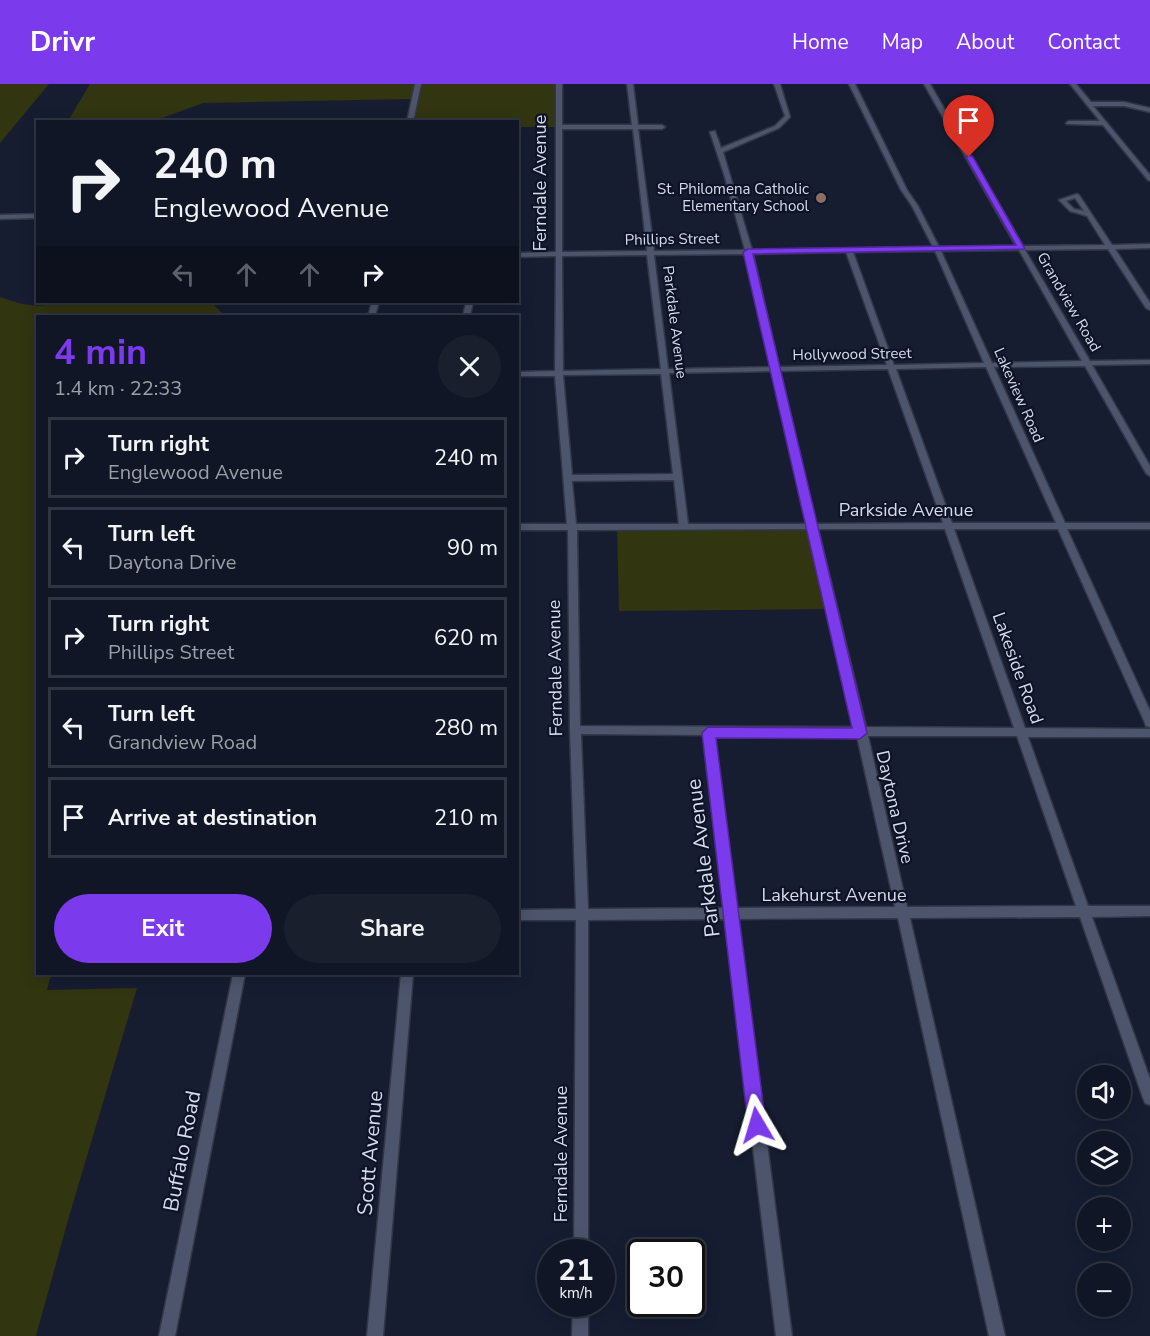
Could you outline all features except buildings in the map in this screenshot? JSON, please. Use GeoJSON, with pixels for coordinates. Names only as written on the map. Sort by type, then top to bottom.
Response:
{"type":"FeatureCollection","features":[{"type":"Feature","properties":{"kind":"street"},"geometry":{"type":"LineString","coordinates":[[411,120],[418,84]]}},
{"type":"Feature","properties":{"kind":"street","name":"Ferndale Avenue"},"geometry":{"type":"LineString","coordinates":[[559,84],[560,373],[572,526],[575,730],[582,913],[581,1239]]}},
{"type":"Feature","properties":{"kind":"street","name":"Parkdale Avenue"},"geometry":{"type":"LineString","coordinates":[[630,84],[684,528]]}},
{"type":"Feature","properties":{"kind":"street"},"geometry":{"type":"LineString","coordinates":[[720,152],[777,127],[788,116],[777,84]]}},
{"type":"Feature","properties":{"kind":"street","name":"Lakeview Road"},"geometry":{"type":"LineString","coordinates":[[852,84],[904,190],[937,249],[1150,723]]}},
{"type":"Feature","properties":{"kind":"street","name":"Grandview Road"},"geometry":{"type":"LineString","coordinates":[[927,84],[1150,473]]}},
{"type":"Feature","properties":{"kind":"street"},"geometry":{"type":"LineString","coordinates":[[1073,84],[1150,179]]}},
{"type":"Feature","properties":{"kind":"street"},"geometry":{"type":"LineString","coordinates":[[1089,104],[1124,104],[1150,110]]}},
{"type":"Feature","properties":{"kind":"street"},"geometry":{"type":"LineString","coordinates":[[1069,123],[1104,123]]}},
{"type":"Feature","properties":{"kind":"street"},"geometry":{"type":"LineString","coordinates":[[560,127],[662,127]]}},
{"type":"Feature","properties":{"kind":"street","name":"Daytona Drive"},"geometry":{"type":"LineString","coordinates":[[713,132],[748,252],[813,527],[997,1336]]}},
{"type":"Feature","properties":{"kind":"street"},"geometry":{"type":"LineString","coordinates":[[1089,215],[1150,308]]}},
{"type":"Feature","properties":{"kind":"street"},"geometry":{"type":"LineString","coordinates":[[0,217],[36,216]]}},
{"type":"Feature","properties":{"kind":"street","name":"Phillips Street"},"geometry":{"type":"LineString","coordinates":[[519,255],[1150,246]]}},
{"type":"Feature","properties":{"kind":"street","name":"Lakeside Road"},"geometry":{"type":"LineString","coordinates":[[849,250],[1086,912],[1150,1098]]}},
{"type":"Feature","properties":{"kind":"street","name":"Hollywood Street"},"geometry":{"type":"LineString","coordinates":[[519,374],[1150,362]]}},
{"type":"Feature","properties":{"kind":"street"},"geometry":{"type":"LineString","coordinates":[[568,478],[678,477]]}},
{"type":"Feature","properties":{"kind":"street","name":"Parkside Avenue"},"geometry":{"type":"LineString","coordinates":[[519,527],[1150,526]]}},
{"type":"Feature","properties":{"kind":"street"},"geometry":{"type":"LineString","coordinates":[[575,730],[708,733],[1150,732]]}},
{"type":"Feature","properties":{"kind":"street","name":"Parkdale Avenue"},"geometry":{"type":"LineString","coordinates":[[708,733],[784,1336]]}},
{"type":"Feature","properties":{"kind":"street","name":"Lakehurst Avenue"},"geometry":{"type":"LineString","coordinates":[[519,915],[1150,911]]}},
{"type":"Feature","properties":{"kind":"street","name":"Buffalo Road"},"geometry":{"type":"LineString","coordinates":[[166,1336],[239,975]]}},
{"type":"Feature","properties":{"kind":"street","name":"Scott Avenue"},"geometry":{"type":"LineString","coordinates":[[375,1336],[407,975]]}},
{"type":"Feature","properties":{"kind":"street"},"geometry":{"type":"LineString","coordinates":[[580,1317],[580,1336]]}},
{"type":"Feature","properties":{"kind":"green space"},"geometry":{"type":"Polygon","coordinates":[[[0,84],[49,84],[0,143],[0,84]]]}},
{"type":"Feature","properties":{"kind":"green space"},"geometry":{"type":"Polygon","coordinates":[[[90,84],[414,84],[411,99],[203,103],[157,120],[69,120],[90,84]]]}},
{"type":"Feature","properties":{"kind":"green space"},"geometry":{"type":"Polygon","coordinates":[[[418,84],[559,84],[559,127],[519,127],[519,120],[410,120],[418,84]]]}},
{"type":"Feature","properties":{"kind":"green space"},"geometry":{"type":"Polygon","coordinates":[[[0,297],[35,306],[52,303],[212,303],[224,315],[36,315],[36,975],[51,975],[47,990],[137,988],[36,1336],[0,1336],[0,297]]]}},
{"type":"Feature","properties":{"kind":"green space"},"geometry":{"type":"Polygon","coordinates":[[[617,526],[813,528],[832,609],[619,611],[617,526]]]}},
{"type":"Feature","properties":{"kind":"place","name":"St. Philomena Catholic Elementary School"},"geometry":{"type":"Point","coordinates":[821,198]}},
{"type":"Feature","properties":{"kind":"route"},"geometry":{"type":"LineString","coordinates":[[757,1125],[708,733],[860,733],[748,252],[1022,248],[969,157]]}}]}
